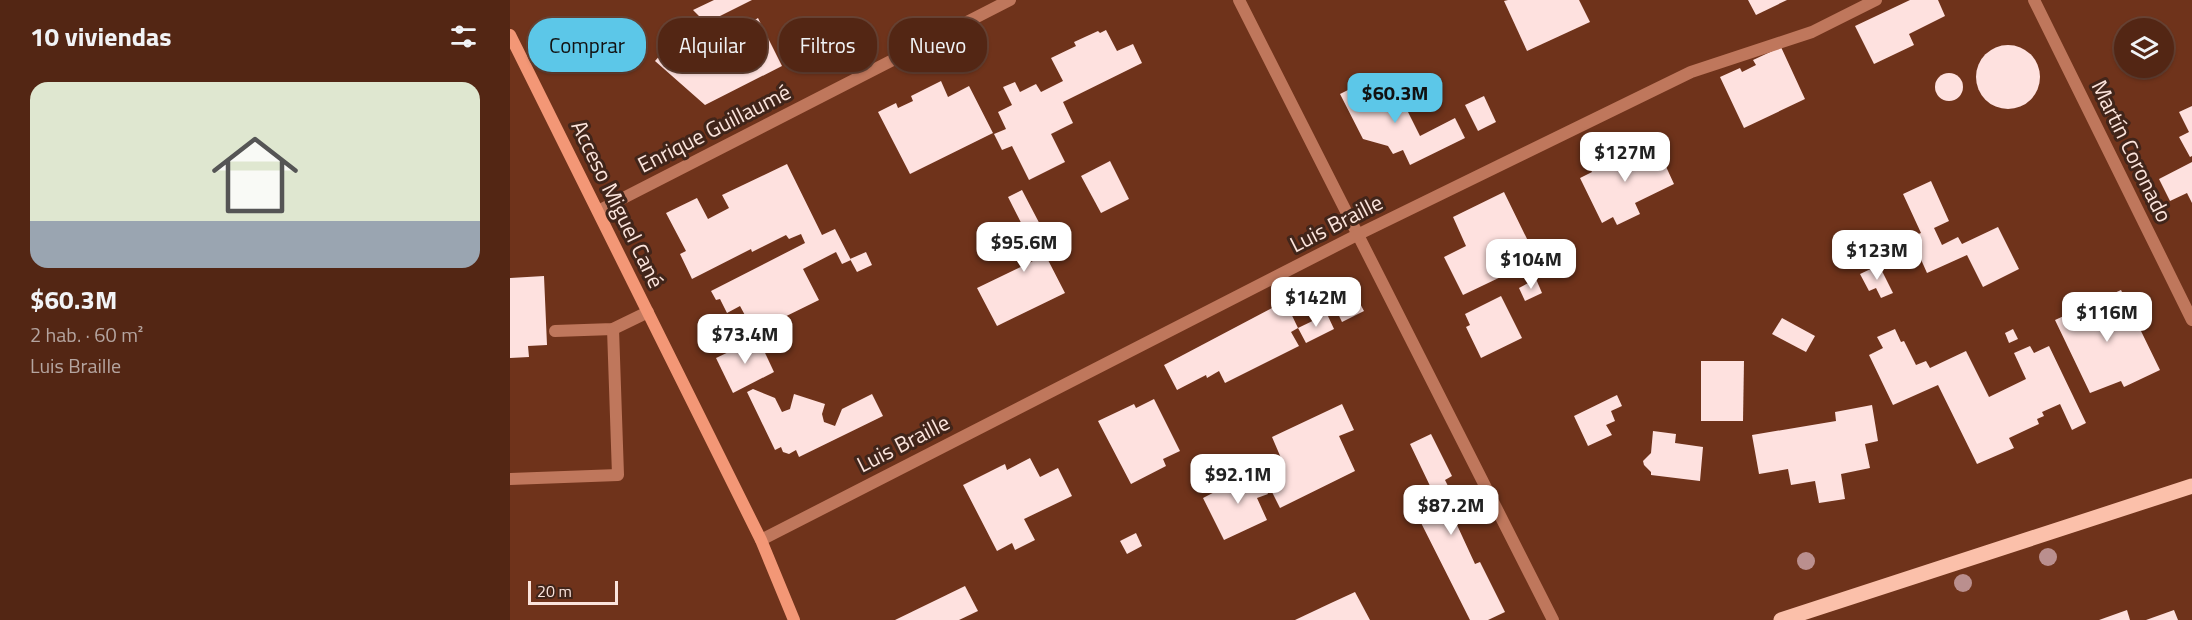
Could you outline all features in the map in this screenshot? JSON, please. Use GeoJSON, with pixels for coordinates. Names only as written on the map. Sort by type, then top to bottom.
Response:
{"type":"FeatureCollection","features":[{"type":"Feature","properties":{"kind":"main road","name":"Acceso Miguel Cané"},"geometry":{"type":"LineString","coordinates":[[510,35],[761,540],[794,620]]}},
{"type":"Feature","properties":{"kind":"main road"},"geometry":{"type":"LineString","coordinates":[[1781,620],[2192,486]]}},
{"type":"Feature","properties":{"kind":"street","name":"Enrique Guillaumé"},"geometry":{"type":"LineString","coordinates":[[598,211],[1010,0]]}},
{"type":"Feature","properties":{"kind":"street"},"geometry":{"type":"LineString","coordinates":[[1239,0],[1553,620]]}},
{"type":"Feature","properties":{"kind":"street","name":"Luis Braille"},"geometry":{"type":"LineString","coordinates":[[761,540],[1357,235],[1691,72],[1812,32],[1876,0]]}},
{"type":"Feature","properties":{"kind":"street","name":"Martín Coronado"},"geometry":{"type":"LineString","coordinates":[[2034,0],[2192,320]]}},
{"type":"Feature","properties":{"kind":"street"},"geometry":{"type":"LineString","coordinates":[[555,331],[613,329],[648,312]]}},
{"type":"Feature","properties":{"kind":"street"},"geometry":{"type":"LineString","coordinates":[[510,479],[618,475],[613,329]]}},
{"type":"Feature","properties":{"kind":"building"},"geometry":{"type":"Polygon","coordinates":[[[714,0],[752,0],[716,18],[701,18],[693,10],[714,0]]]}},
{"type":"Feature","properties":{"kind":"building"},"geometry":{"type":"Polygon","coordinates":[[[1579,0],[1590,22],[1527,51],[1504,1],[1579,0]]]}},
{"type":"Feature","properties":{"kind":"building"},"geometry":{"type":"Polygon","coordinates":[[[1748,0],[1787,0],[1756,15],[1748,0]]]}},
{"type":"Feature","properties":{"kind":"building"},"geometry":{"type":"Polygon","coordinates":[[[1910,0],[1938,0],[1945,16],[1909,34],[1914,45],[1874,64],[1855,26],[1910,0]]]}},
{"type":"Feature","properties":{"kind":"building"},"geometry":{"type":"Polygon","coordinates":[[[1106,30],[1117,51],[1133,44],[1142,63],[1063,102],[1073,123],[1051,134],[1065,162],[1029,180],[1012,146],[1002,150],[994,134],[1006,129],[998,112],[1012,105],[1003,87],[1015,82],[1020,92],[1036,84],[1041,92],[1063,81],[1051,58],[1076,46],[1074,42],[1098,31],[1100,33],[1106,30]]]}},
{"type":"Feature","properties":{"kind":"building"},"geometry":{"type":"Polygon","coordinates":[[[767,36],[779,60],[779,68],[705,105],[668,72],[767,72],[767,36]]]}},
{"type":"Feature","properties":{"kind":"building"},"geometry":{"type":"Polygon","coordinates":[[[2008,45],[2020,47],[2031,54],[2038,65],[2040,77],[2038,89],[2031,100],[2020,107],[2008,109],[1996,107],[1985,100],[1978,89],[1976,77],[1978,65],[1985,54],[1996,47],[2008,45]]]}},
{"type":"Feature","properties":{"kind":"building"},"geometry":{"type":"Polygon","coordinates":[[[1781,47],[1805,99],[1744,128],[1720,77],[1740,68],[1742,72],[1756,65],[1753,60],[1781,47]]]}},
{"type":"Feature","properties":{"kind":"building"},"geometry":{"type":"Polygon","coordinates":[[[1949,73],[1959,77],[1963,87],[1959,97],[1949,101],[1939,97],[1935,87],[1939,77],[1949,73]]]}},
{"type":"Feature","properties":{"kind":"building"},"geometry":{"type":"Polygon","coordinates":[[[1372,78],[1382,98],[1397,90],[1420,136],[1455,118],[1465,138],[1410,165],[1403,150],[1393,154],[1388,146],[1363,139],[1340,94],[1372,78]]]}},
{"type":"Feature","properties":{"kind":"building"},"geometry":{"type":"Polygon","coordinates":[[[941,81],[948,97],[969,86],[993,133],[910,174],[878,112],[896,103],[898,108],[913,101],[911,96],[941,81]]]}},
{"type":"Feature","properties":{"kind":"building"},"geometry":{"type":"Polygon","coordinates":[[[1484,96],[1496,122],[1478,131],[1465,105],[1484,96]]]}},
{"type":"Feature","properties":{"kind":"building"},"geometry":{"type":"Polygon","coordinates":[[[2192,106],[2192,156],[2190,157],[2179,137],[2189,132],[2179,112],[2192,106]]]}},
{"type":"Feature","properties":{"kind":"building"},"geometry":{"type":"Polygon","coordinates":[[[1645,147],[1647,152],[1657,147],[1674,184],[1635,203],[1640,214],[1617,225],[1613,217],[1602,223],[1580,178],[1592,172],[1587,161],[1611,150],[1618,166],[1627,162],[1624,156],[1645,147]]]}},
{"type":"Feature","properties":{"kind":"building"},"geometry":{"type":"Polygon","coordinates":[[[1110,161],[1129,199],[1101,213],[1081,176],[1110,161]]]}},
{"type":"Feature","properties":{"kind":"building"},"geometry":{"type":"Polygon","coordinates":[[[2192,162],[2192,203],[2187,193],[2170,201],[2159,179],[2192,162]]]}},
{"type":"Feature","properties":{"kind":"building"},"geometry":{"type":"Polygon","coordinates":[[[787,164],[822,235],[835,229],[851,260],[842,264],[836,252],[803,269],[819,300],[754,332],[740,306],[727,313],[720,299],[716,300],[711,291],[805,243],[801,234],[789,239],[786,235],[752,252],[751,249],[692,279],[680,254],[686,251],[666,213],[697,198],[708,219],[729,208],[722,195],[787,164]]]}},
{"type":"Feature","properties":{"kind":"building"},"geometry":{"type":"Polygon","coordinates":[[[1931,181],[1949,221],[1934,228],[1942,245],[1958,237],[1962,244],[1998,227],[2019,269],[1983,287],[1967,255],[1927,273],[1911,237],[1921,233],[1903,194],[1931,181]]]}},
{"type":"Feature","properties":{"kind":"building"},"geometry":{"type":"Polygon","coordinates":[[[1022,190],[1057,257],[1048,260],[1065,293],[997,326],[977,288],[1039,258],[1008,197],[1022,190]]]}},
{"type":"Feature","properties":{"kind":"building"},"geometry":{"type":"Polygon","coordinates":[[[1504,192],[1529,243],[1499,257],[1507,274],[1463,295],[1444,257],[1466,246],[1453,217],[1504,192]]]}},
{"type":"Feature","properties":{"kind":"building"},"geometry":{"type":"Polygon","coordinates":[[[866,252],[872,265],[857,272],[850,259],[866,252]]]}},
{"type":"Feature","properties":{"kind":"building"},"geometry":{"type":"Polygon","coordinates":[[[1879,265],[1893,293],[1881,298],[1876,288],[1869,291],[1860,274],[1879,265]]]}},
{"type":"Feature","properties":{"kind":"building"},"geometry":{"type":"Polygon","coordinates":[[[544,276],[547,345],[528,346],[529,357],[510,358],[510,278],[544,276]]]}},
{"type":"Feature","properties":{"kind":"building"},"geometry":{"type":"Polygon","coordinates":[[[1536,279],[1542,293],[1525,301],[1519,288],[1536,279]]]}},
{"type":"Feature","properties":{"kind":"building"},"geometry":{"type":"Polygon","coordinates":[[[1348,281],[1364,311],[1342,322],[1327,291],[1348,281]]]}},
{"type":"Feature","properties":{"kind":"building"},"geometry":{"type":"Polygon","coordinates":[[[2121,290],[2160,370],[2124,387],[2121,381],[2090,393],[2055,320],[2121,290]]]}},
{"type":"Feature","properties":{"kind":"building"},"geometry":{"type":"Polygon","coordinates":[[[1501,296],[1522,338],[1481,358],[1466,327],[1470,325],[1465,314],[1501,296]]]}},
{"type":"Feature","properties":{"kind":"building"},"geometry":{"type":"Polygon","coordinates":[[[1285,301],[1298,328],[1291,332],[1299,346],[1225,383],[1219,371],[1177,390],[1164,365],[1285,301]]]}},
{"type":"Feature","properties":{"kind":"building"},"geometry":{"type":"Polygon","coordinates":[[[1327,314],[1334,329],[1306,343],[1298,328],[1327,314]]]}},
{"type":"Feature","properties":{"kind":"building"},"geometry":{"type":"Polygon","coordinates":[[[1782,318],[1815,336],[1806,352],[1772,334],[1782,318]]]}},
{"type":"Feature","properties":{"kind":"building"},"geometry":{"type":"Polygon","coordinates":[[[1895,329],[1916,365],[1926,361],[1930,368],[1966,351],[1989,397],[2026,379],[2014,353],[2030,346],[2034,353],[2049,346],[2086,423],[2072,430],[2060,404],[2042,412],[2044,416],[2037,419],[2039,424],[2009,438],[2014,448],[1977,464],[1938,385],[1893,405],[1869,355],[1883,348],[1877,337],[1895,329]]]}},
{"type":"Feature","properties":{"kind":"building"},"geometry":{"type":"Polygon","coordinates":[[[2013,329],[2018,339],[2009,343],[2005,333],[2013,329]]]}},
{"type":"Feature","properties":{"kind":"building"},"geometry":{"type":"Polygon","coordinates":[[[758,338],[774,372],[733,393],[716,358],[758,338]]]}},
{"type":"Feature","properties":{"kind":"building"},"geometry":{"type":"Polygon","coordinates":[[[1701,361],[1744,361],[1743,421],[1701,421],[1701,361]]]}},
{"type":"Feature","properties":{"kind":"building"},"geometry":{"type":"Polygon","coordinates":[[[753,389],[775,398],[782,412],[790,409],[794,394],[825,404],[822,414],[824,422],[835,426],[842,409],[872,394],[883,416],[799,457],[796,450],[789,454],[783,452],[781,447],[775,450],[747,392],[753,389]]]}},
{"type":"Feature","properties":{"kind":"building"},"geometry":{"type":"Polygon","coordinates":[[[1617,395],[1622,406],[1611,411],[1615,421],[1606,425],[1612,435],[1588,446],[1574,416],[1617,395]]]}},
{"type":"Feature","properties":{"kind":"building"},"geometry":{"type":"Polygon","coordinates":[[[1154,399],[1180,451],[1163,459],[1166,466],[1131,484],[1098,421],[1134,404],[1136,408],[1154,399]]]}},
{"type":"Feature","properties":{"kind":"building"},"geometry":{"type":"Polygon","coordinates":[[[1342,404],[1354,430],[1339,436],[1355,471],[1280,508],[1270,488],[1283,482],[1273,462],[1281,458],[1272,437],[1342,404]]]}},
{"type":"Feature","properties":{"kind":"building"},"geometry":{"type":"Polygon","coordinates":[[[1872,405],[1878,441],[1865,444],[1870,468],[1841,474],[1845,499],[1819,503],[1815,481],[1791,485],[1788,469],[1759,474],[1752,435],[1836,421],[1835,412],[1872,405]]]}},
{"type":"Feature","properties":{"kind":"building"},"geometry":{"type":"Polygon","coordinates":[[[1653,431],[1676,434],[1675,443],[1703,447],[1700,481],[1651,475],[1643,461],[1651,453],[1653,431]]]}},
{"type":"Feature","properties":{"kind":"building"},"geometry":{"type":"Polygon","coordinates":[[[1431,434],[1452,476],[1445,480],[1459,508],[1451,512],[1475,564],[1480,562],[1505,612],[1488,620],[1470,620],[1409,499],[1431,488],[1410,444],[1431,434]]]}},
{"type":"Feature","properties":{"kind":"building"},"geometry":{"type":"Polygon","coordinates":[[[1030,458],[1040,477],[1058,468],[1072,496],[1024,519],[1035,540],[1015,550],[1012,543],[997,551],[963,485],[1005,464],[1007,470],[1030,458]]]}},
{"type":"Feature","properties":{"kind":"building"},"geometry":{"type":"Polygon","coordinates":[[[1257,470],[1268,494],[1257,498],[1267,520],[1224,540],[1203,498],[1257,470]]]}},
{"type":"Feature","properties":{"kind":"building"},"geometry":{"type":"Polygon","coordinates":[[[1136,533],[1142,546],[1127,554],[1120,541],[1136,533]]]}},
{"type":"Feature","properties":{"kind":"building"},"geometry":{"type":"Polygon","coordinates":[[[965,586],[978,611],[959,620],[895,620],[965,586]]]}},
{"type":"Feature","properties":{"kind":"building"},"geometry":{"type":"Polygon","coordinates":[[[1355,592],[1370,620],[1295,620],[1331,603],[1355,592]]]}},
{"type":"Feature","properties":{"kind":"building"},"geometry":{"type":"Polygon","coordinates":[[[2127,610],[2130,620],[2099,620],[2127,610]]]}},
{"type":"Feature","properties":{"kind":"building"},"geometry":{"type":"Polygon","coordinates":[[[2174,610],[2178,620],[2146,620],[2174,610]]]}}]}
